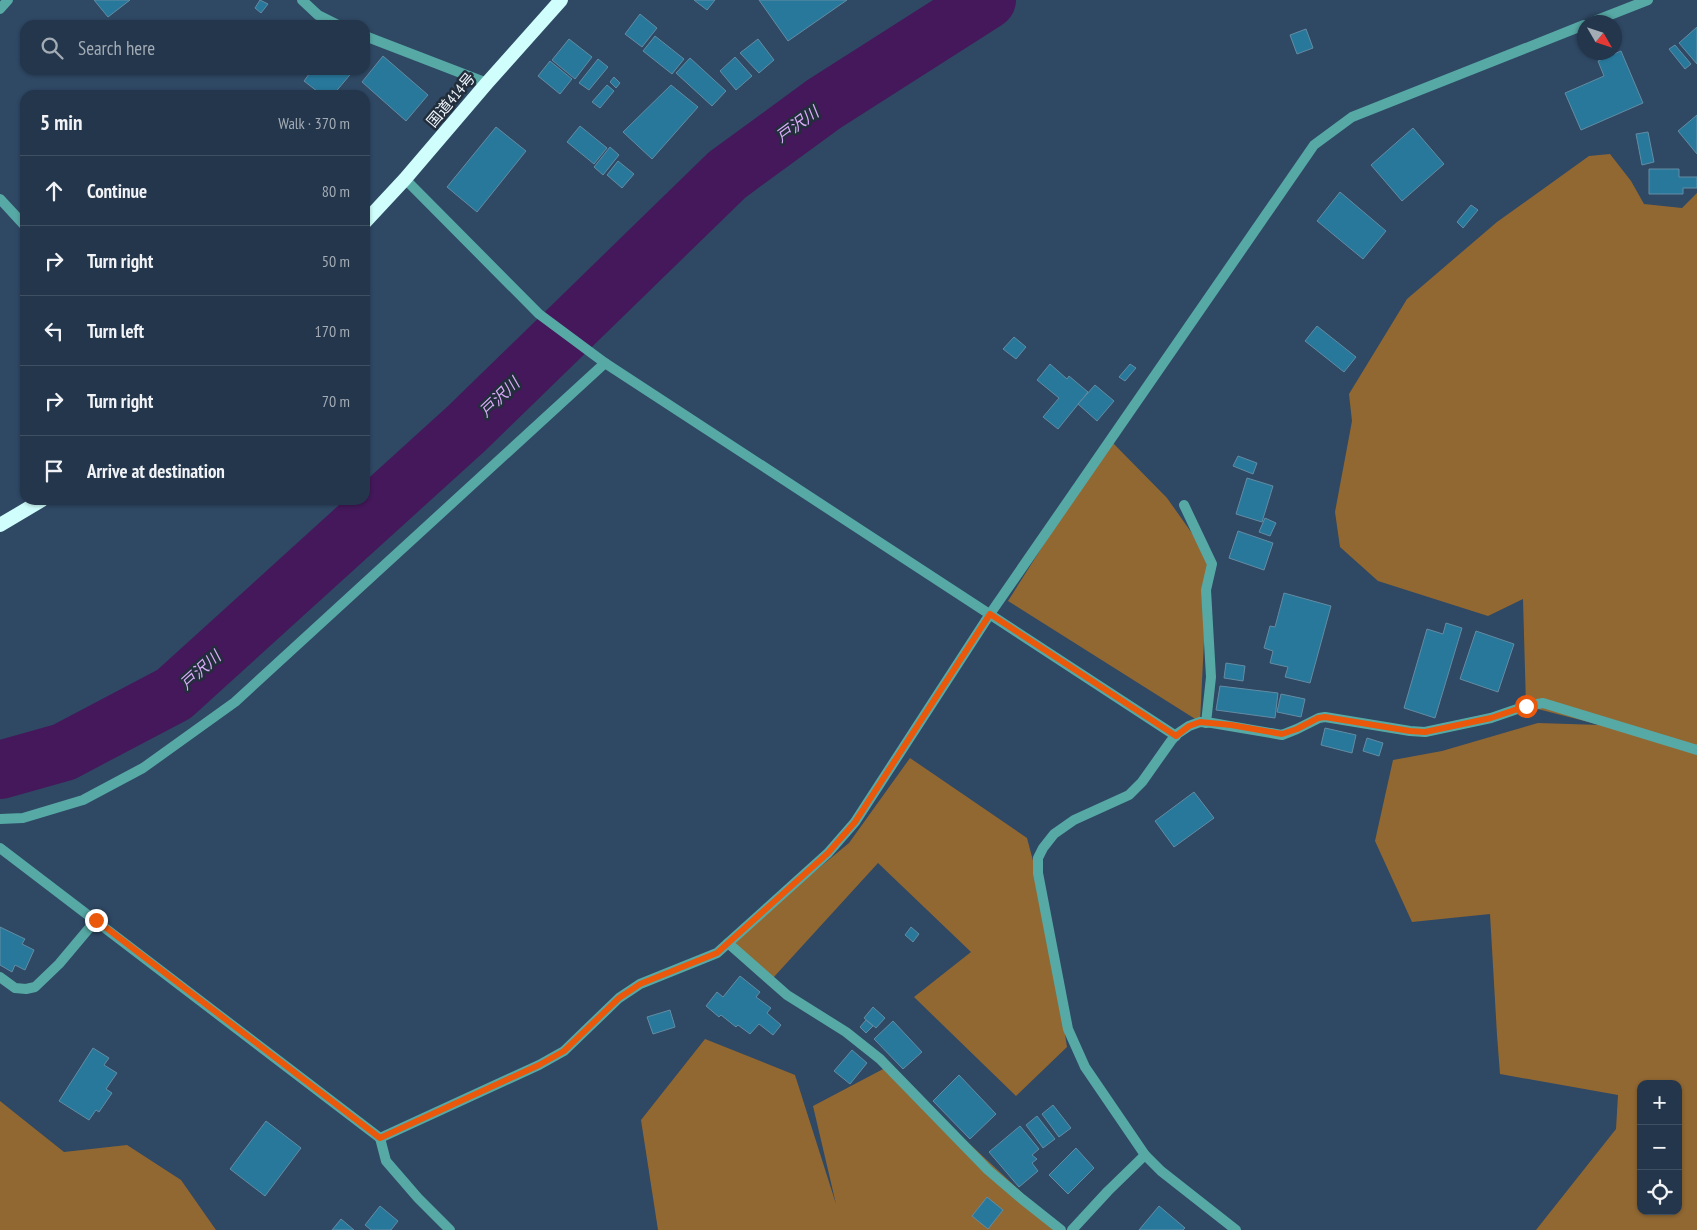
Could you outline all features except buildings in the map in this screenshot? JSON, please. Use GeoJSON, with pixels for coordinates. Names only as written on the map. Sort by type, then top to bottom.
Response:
{"type":"FeatureCollection","features":[{"type":"Feature","properties":{"kind":"highway","name":"国道414号"},"geometry":{"type":"LineString","coordinates":[[370,217],[561,0]]}},
{"type":"Feature","properties":{"kind":"highway"},"geometry":{"type":"LineString","coordinates":[[0,526],[34,505]]}},
{"type":"Feature","properties":{"kind":"street"},"geometry":{"type":"LineString","coordinates":[[0,9],[8,0]]}},
{"type":"Feature","properties":{"kind":"street"},"geometry":{"type":"LineString","coordinates":[[302,0],[318,15],[328,20]]}},
{"type":"Feature","properties":{"kind":"street"},"geometry":{"type":"LineString","coordinates":[[1610,15],[1648,0]]}},
{"type":"Feature","properties":{"kind":"street"},"geometry":{"type":"LineString","coordinates":[[380,1138],[539,1065],[564,1051],[619,998],[640,984],[717,953],[828,853],[855,822],[990,614],[1314,145],[1352,117],[1577,28]]}},
{"type":"Feature","properties":{"kind":"street"},"geometry":{"type":"LineString","coordinates":[[370,38],[486,83]]}},
{"type":"Feature","properties":{"kind":"street"},"geometry":{"type":"LineString","coordinates":[[405,179],[539,314],[605,364],[1176,736]]}},
{"type":"Feature","properties":{"kind":"street"},"geometry":{"type":"LineString","coordinates":[[0,199],[20,221]]}},
{"type":"Feature","properties":{"kind":"street"},"geometry":{"type":"LineString","coordinates":[[0,819],[23,818],[83,800],[143,768],[235,702],[605,364]]}},
{"type":"Feature","properties":{"kind":"street"},"geometry":{"type":"LineString","coordinates":[[1184,505],[1212,564],[1206,590],[1210,677],[1206,722]]}},
{"type":"Feature","properties":{"kind":"street"},"geometry":{"type":"LineString","coordinates":[[1236,1230],[1162,1171],[1145,1155],[1085,1067],[1068,1029],[1038,873],[1038,858],[1054,834],[1074,820],[1129,795],[1142,782],[1176,736],[1189,726],[1200,722],[1231,725],[1282,734],[1297,729],[1318,718],[1325,717],[1425,732],[1491,718],[1526,706],[1543,703],[1697,750]]}},
{"type":"Feature","properties":{"kind":"street"},"geometry":{"type":"LineString","coordinates":[[0,848],[380,1138],[386,1161],[418,1198],[450,1230]]}},
{"type":"Feature","properties":{"kind":"street"},"geometry":{"type":"LineString","coordinates":[[0,977],[15,988],[26,989],[35,987],[59,964],[96,920]]}},
{"type":"Feature","properties":{"kind":"street"},"geometry":{"type":"LineString","coordinates":[[728,943],[787,995],[846,1032],[880,1060],[988,1170],[1061,1230]]}},
{"type":"Feature","properties":{"kind":"street"},"geometry":{"type":"LineString","coordinates":[[1072,1230],[1145,1155]]}},
{"type":"Feature","properties":{"kind":"shaded area"},"geometry":{"type":"Polygon","coordinates":[[[1610,154],[1631,181],[1644,204],[1682,208],[1697,193],[1697,1230],[1536,1230],[1616,1129],[1618,1095],[1500,1074],[1490,914],[1412,922],[1375,841],[1393,760],[1442,751],[1538,723],[1600,725],[1526,706],[1523,599],[1488,616],[1378,581],[1340,547],[1335,512],[1352,421],[1349,394],[1407,299],[1497,222],[1589,156],[1610,154]]]}},
{"type":"Feature","properties":{"kind":"shaded area"},"geometry":{"type":"Polygon","coordinates":[[[1110,440],[1167,498],[1211,560],[1207,580],[1200,722],[1008,601],[1110,440]]]}},
{"type":"Feature","properties":{"kind":"shaded area"},"geometry":{"type":"Polygon","coordinates":[[[910,758],[1027,838],[1045,906],[1067,1047],[1016,1096],[914,997],[971,952],[878,863],[773,978],[728,943],[849,843],[910,758]]]}},
{"type":"Feature","properties":{"kind":"shaded area"},"geometry":{"type":"Polygon","coordinates":[[[705,1039],[795,1075],[836,1204],[813,1106],[887,1067],[1062,1230],[658,1230],[641,1120],[705,1039]]]}},
{"type":"Feature","properties":{"kind":"shaded area"},"geometry":{"type":"Polygon","coordinates":[[[0,1101],[64,1152],[127,1145],[181,1180],[216,1230],[0,1230],[0,1101]]]}},
{"type":"Feature","properties":{"kind":"waterway","name":"戸沢川"},"geometry":{"type":"LineString","coordinates":[[0,770],[64,752],[174,694],[467,428],[727,175],[824,104],[987,0]]}},
{"type":"Feature","properties":{"kind":"route"},"geometry":{"type":"LineString","coordinates":[[96,920],[380,1138],[539,1065],[564,1051],[596,1018],[619,998],[640,984],[717,953],[828,853],[855,822],[990,614],[1176,736],[1189,726],[1200,722],[1231,725],[1282,734],[1297,729],[1318,718],[1325,717],[1425,732],[1491,718],[1526,706]]}}]}
